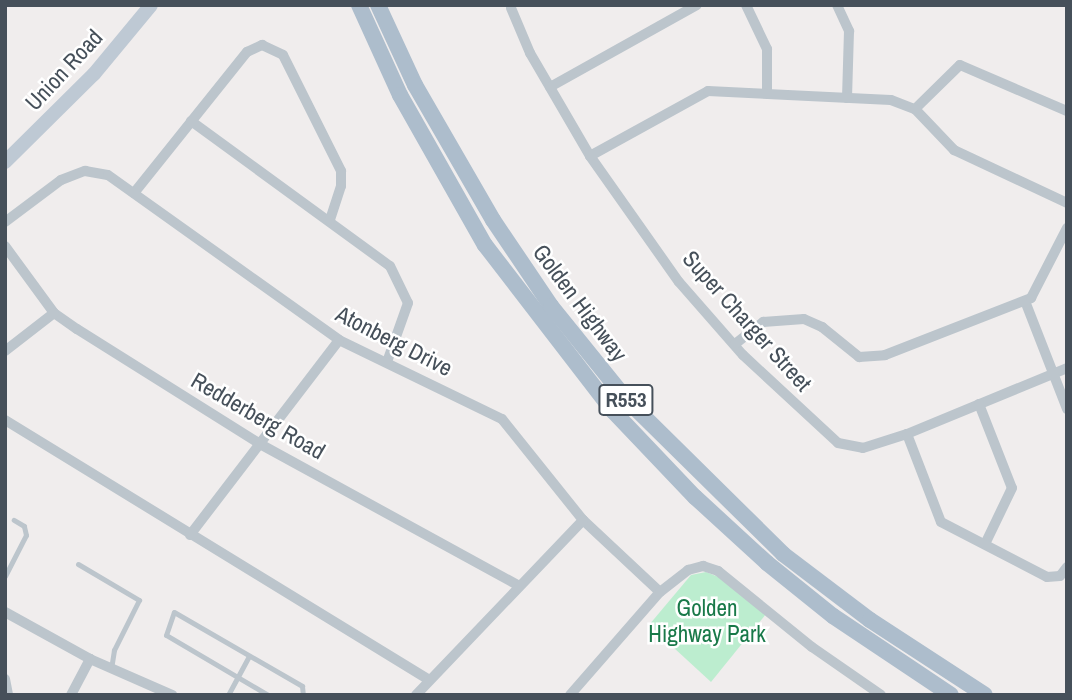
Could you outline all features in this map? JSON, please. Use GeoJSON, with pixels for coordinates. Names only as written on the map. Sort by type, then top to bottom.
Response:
{"type":"FeatureCollection","features":[{"type":"Feature","properties":{"kind":"main road","name":"Golden Highway"},"geometry":{"type":"LineString","coordinates":[[359,5],[400,95],[485,246],[613,411],[701,504],[775,570],[833,616],[951,695]]}},
{"type":"Feature","properties":{"kind":"main road","name":"Golden Highway"},"geometry":{"type":"LineString","coordinates":[[378,5],[415,85],[493,220],[551,306],[626,400],[783,554],[879,626],[985,695]]}},
{"type":"Feature","properties":{"kind":"street","name":"Union Road"},"geometry":{"type":"LineString","coordinates":[[5,162],[94,74],[151,5]]}},
{"type":"Feature","properties":{"kind":"street"},"geometry":{"type":"LineString","coordinates":[[550,87],[697,5]]}},
{"type":"Feature","properties":{"kind":"street"},"geometry":{"type":"LineString","coordinates":[[746,5],[767,49],[767,93]]}},
{"type":"Feature","properties":{"kind":"street"},"geometry":{"type":"LineString","coordinates":[[836,5],[849,31],[847,98]]}},
{"type":"Feature","properties":{"kind":"street","name":"Super Charger Street"},"geometry":{"type":"LineString","coordinates":[[511,8],[550,87],[590,156],[680,282],[735,344],[842,446],[863,448],[908,434],[1067,368]]}},
{"type":"Feature","properties":{"kind":"street"},"geometry":{"type":"LineString","coordinates":[[134,193],[247,52],[261,45],[279,52],[341,171],[341,186],[330,219]]}},
{"type":"Feature","properties":{"kind":"street"},"geometry":{"type":"LineString","coordinates":[[915,108],[960,65],[1067,111]]}},
{"type":"Feature","properties":{"kind":"street"},"geometry":{"type":"LineString","coordinates":[[590,156],[700,93],[767,93],[891,100],[915,108],[954,150],[1067,203]]}},
{"type":"Feature","properties":{"kind":"street"},"geometry":{"type":"LineString","coordinates":[[191,121],[387,261],[405,294],[406,317],[387,362]]}},
{"type":"Feature","properties":{"kind":"street","name":"Atonberg Drive"},"geometry":{"type":"LineString","coordinates":[[5,222],[61,180],[79,172],[108,175],[339,340],[502,419],[583,520],[660,592]]}},
{"type":"Feature","properties":{"kind":"street"},"geometry":{"type":"LineString","coordinates":[[735,344],[763,322],[804,319],[822,327],[859,357],[871,359],[1025,301],[1040,288],[1067,228]]}},
{"type":"Feature","properties":{"kind":"street","name":"Redderberg Road"},"geometry":{"type":"LineString","coordinates":[[5,246],[54,313],[260,444],[518,585]]}},
{"type":"Feature","properties":{"kind":"street"},"geometry":{"type":"LineString","coordinates":[[1025,301],[1067,409]]}},
{"type":"Feature","properties":{"kind":"street"},"geometry":{"type":"LineString","coordinates":[[5,351],[54,313]]}},
{"type":"Feature","properties":{"kind":"street"},"geometry":{"type":"LineString","coordinates":[[190,535],[339,340]]}},
{"type":"Feature","properties":{"kind":"street"},"geometry":{"type":"LineString","coordinates":[[979,404],[1012,488],[985,544]]}},
{"type":"Feature","properties":{"kind":"street"},"geometry":{"type":"LineString","coordinates":[[5,420],[427,679]]}},
{"type":"Feature","properties":{"kind":"street"},"geometry":{"type":"LineString","coordinates":[[908,434],[941,522],[1047,577],[1060,576],[1067,567]]}},
{"type":"Feature","properties":{"kind":"street"},"geometry":{"type":"LineString","coordinates":[[416,695],[427,679],[583,520]]}},
{"type":"Feature","properties":{"kind":"street"},"geometry":{"type":"LineString","coordinates":[[570,695],[660,592],[688,569],[699,566],[718,571],[812,647],[881,695]]}},
{"type":"Feature","properties":{"kind":"street"},"geometry":{"type":"LineString","coordinates":[[5,612],[90,659],[172,695]]}},
{"type":"Feature","properties":{"kind":"street"},"geometry":{"type":"LineString","coordinates":[[71,695],[90,659]]}},
{"type":"Feature","properties":{"kind":"street"},"geometry":{"type":"LineString","coordinates":[[5,679],[8,695]]}},
{"type":"Feature","properties":{"kind":"lane"},"geometry":{"type":"LineString","coordinates":[[5,576],[26,535],[14,520]]}},
{"type":"Feature","properties":{"kind":"lane"},"geometry":{"type":"LineString","coordinates":[[78,564],[139,600],[114,650],[111,669]]}},
{"type":"Feature","properties":{"kind":"lane"},"geometry":{"type":"LineString","coordinates":[[268,695],[166,635],[168,622],[180,612],[302,686],[303,695]]}},
{"type":"Feature","properties":{"kind":"lane"},"geometry":{"type":"LineString","coordinates":[[228,695],[249,656]]}},
{"type":"Feature","properties":{"kind":"green space","name":"Golden Highway Park"},"geometry":{"type":"Polygon","coordinates":[[[706,572],[721,578],[766,614],[711,682],[649,625],[691,575],[706,572]]]}}]}
